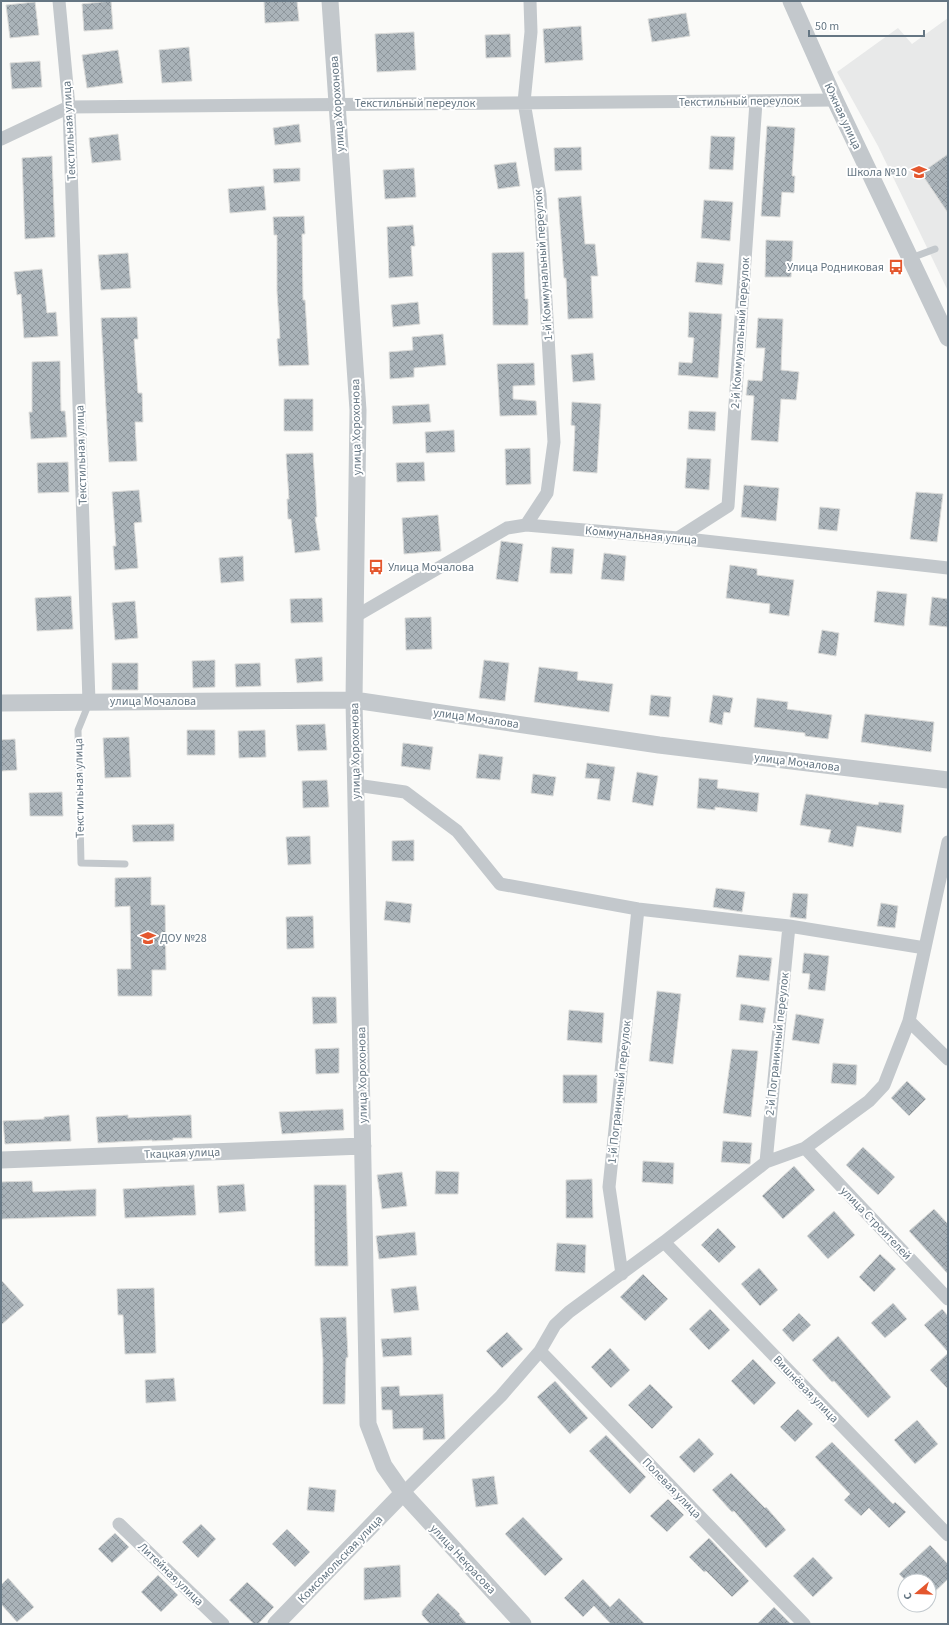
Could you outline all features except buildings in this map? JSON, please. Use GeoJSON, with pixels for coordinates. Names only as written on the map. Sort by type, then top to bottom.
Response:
{"type":"FeatureCollection","features":[{"type":"Feature","properties":{"kind":"street","name":"Текстильная улица"},"geometry":{"type":"LineString","coordinates":[[59,1],[69,107],[89,702]]}},
{"type":"Feature","properties":{"kind":"street","name":"улица Хорохонова"},"geometry":{"type":"LineString","coordinates":[[330,1],[358,410],[354,700],[368,1424],[384,1466],[403,1493]]}},
{"type":"Feature","properties":{"kind":"street","name":"1-й Коммунальный переулок"},"geometry":{"type":"LineString","coordinates":[[526,525],[547,493],[554,442],[540,195],[524,102],[531,32],[530,1]]}},
{"type":"Feature","properties":{"kind":"street","name":"Южная улица"},"geometry":{"type":"LineString","coordinates":[[791,1],[835,100],[948,338]]}},
{"type":"Feature","properties":{"kind":"street","name":"Текстильный переулок"},"geometry":{"type":"LineString","coordinates":[[1,139],[69,107],[524,102],[756,102],[835,100]]}},
{"type":"Feature","properties":{"kind":"street","name":"2-й Коммунальный переулок"},"geometry":{"type":"LineString","coordinates":[[678,538],[728,506],[756,102]]}},
{"type":"Feature","properties":{"kind":"street","name":"Коммунальная улица"},"geometry":{"type":"LineString","coordinates":[[356,616],[507,528],[526,525],[678,538],[948,568]]}},
{"type":"Feature","properties":{"kind":"street","name":"улица Мочалова"},"geometry":{"type":"LineString","coordinates":[[1,703],[354,700],[660,745],[948,780]]}},
{"type":"Feature","properties":{"kind":"street"},"geometry":{"type":"LineString","coordinates":[[356,785],[405,792],[457,831],[500,884],[638,909],[789,926],[925,948]]}},
{"type":"Feature","properties":{"kind":"street"},"geometry":{"type":"LineString","coordinates":[[403,1493],[502,1396],[540,1351],[555,1325],[570,1312],[664,1242],[766,1162],[804,1148],[869,1101],[884,1084],[909,1021],[948,842]]}},
{"type":"Feature","properties":{"kind":"street","name":"1-й Пограничный переулок"},"geometry":{"type":"LineString","coordinates":[[622,1274],[610,1187],[638,909]]}},
{"type":"Feature","properties":{"kind":"street","name":"2-й Пограничный переулок"},"geometry":{"type":"LineString","coordinates":[[766,1162],[789,926]]}},
{"type":"Feature","properties":{"kind":"street"},"geometry":{"type":"LineString","coordinates":[[909,1021],[948,1059]]}},
{"type":"Feature","properties":{"kind":"street","name":"Ткацкая улица"},"geometry":{"type":"LineString","coordinates":[[1,1160],[363,1146]]}},
{"type":"Feature","properties":{"kind":"street","name":"улица Строителей"},"geometry":{"type":"LineString","coordinates":[[804,1148],[948,1298]]}},
{"type":"Feature","properties":{"kind":"street","name":"Вишнёвая улица"},"geometry":{"type":"LineString","coordinates":[[664,1242],[948,1535]]}},
{"type":"Feature","properties":{"kind":"street","name":"Полевая улица"},"geometry":{"type":"LineString","coordinates":[[540,1351],[804,1624]]}},
{"type":"Feature","properties":{"kind":"street","name":"Комсомольская улица"},"geometry":{"type":"LineString","coordinates":[[276,1624],[403,1493]]}},
{"type":"Feature","properties":{"kind":"street","name":"улица Некрасова"},"geometry":{"type":"LineString","coordinates":[[403,1493],[523,1624]]}},
{"type":"Feature","properties":{"kind":"street","name":"Литейная улица"},"geometry":{"type":"LineString","coordinates":[[119,1524],[223,1624]]}},
{"type":"Feature","properties":{"kind":"lane"},"geometry":{"type":"LineString","coordinates":[[911,258],[935,249]]}},
{"type":"Feature","properties":{"kind":"lane","name":"Текстильная улица"},"geometry":{"type":"LineString","coordinates":[[89,702],[78,730],[81,863],[125,864]]}},
{"type":"Feature","properties":{"kind":"shaded area","name":"Школа №10"},"geometry":{"type":"Polygon","coordinates":[[[948,18],[948,291],[878,146],[837,72],[898,28],[912,44],[948,18]]]}},
{"type":"Feature","properties":{"kind":"place","name":"Школа №10"},"geometry":{"type":"Point","coordinates":[919,172]}},
{"type":"Feature","properties":{"kind":"place","name":"Улица Родниковая"},"geometry":{"type":"Point","coordinates":[896,267]}},
{"type":"Feature","properties":{"kind":"place","name":"Улица Мочалова"},"geometry":{"type":"Point","coordinates":[376,567]}},
{"type":"Feature","properties":{"kind":"place","name":"ДОУ №28"},"geometry":{"type":"Point","coordinates":[148,938]}}]}
